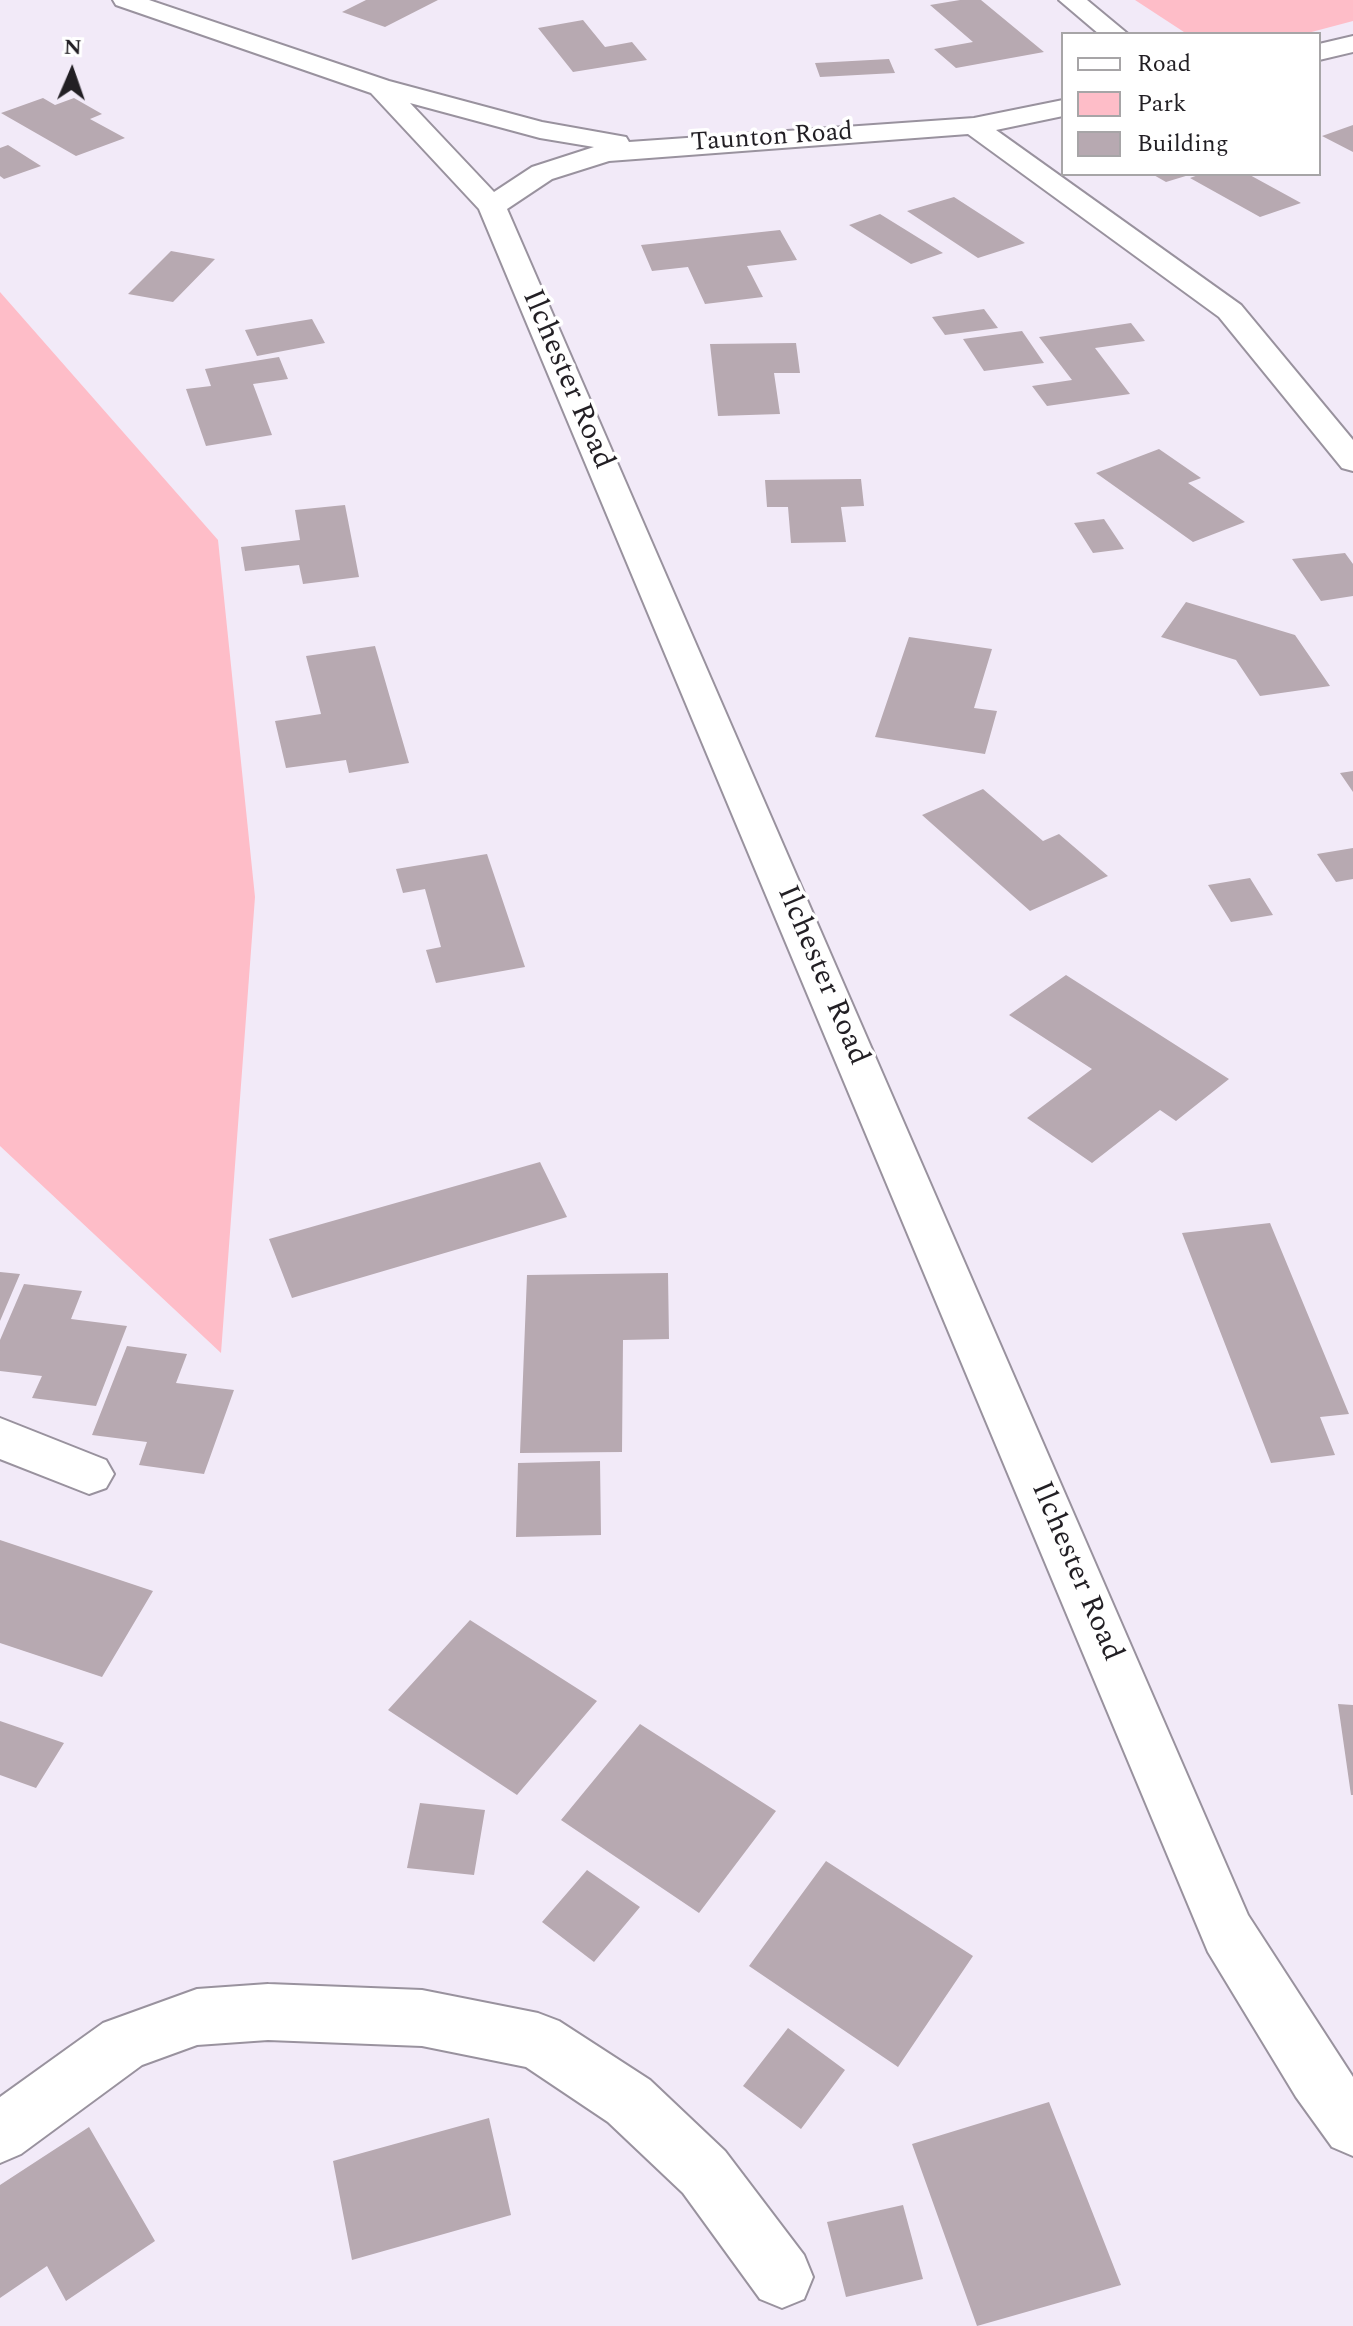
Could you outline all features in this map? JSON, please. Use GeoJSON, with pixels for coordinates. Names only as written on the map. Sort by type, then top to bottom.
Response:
{"type":"FeatureCollection","features":[{"type":"Feature","properties":{"kind":"street","name":"Ilchester Road"},"geometry":{"type":"LineString","coordinates":[[125,0],[380,87],[492,206],[1228,1933],[1317,2077],[1353,2126]]}},
{"type":"Feature","properties":{"kind":"street"},"geometry":{"type":"LineString","coordinates":[[1071,0],[1112,32]]}},
{"type":"Feature","properties":{"kind":"street"},"geometry":{"type":"LineString","coordinates":[[380,87],[540,130],[642,148]]}},
{"type":"Feature","properties":{"kind":"street","name":"Taunton Road"},"geometry":{"type":"LineString","coordinates":[[492,206],[542,173],[570,161],[642,148],[974,126],[1061,108]]}},
{"type":"Feature","properties":{"kind":"street"},"geometry":{"type":"LineString","coordinates":[[974,126],[1230,311],[1353,461]]}},
{"type":"Feature","properties":{"kind":"street"},"geometry":{"type":"LineString","coordinates":[[0,1438],[89,1474]]}},
{"type":"Feature","properties":{"kind":"street"},"geometry":{"type":"LineString","coordinates":[[0,2133],[124,2043],[197,2017],[268,2012],[422,2018],[538,2041],[629,2101],[704,2172],[782,2277]]}},
{"type":"Feature","properties":{"kind":"green space"},"geometry":{"type":"Polygon","coordinates":[[[1135,0],[1353,0],[1353,21],[1312,32],[1184,32],[1135,0]]]}},
{"type":"Feature","properties":{"kind":"green space"},"geometry":{"type":"Polygon","coordinates":[[[0,292],[218,540],[255,897],[221,1353],[0,1146],[0,292]]]}},
{"type":"Feature","properties":{"kind":"building"},"geometry":{"type":"Polygon","coordinates":[[[366,0],[438,0],[385,27],[342,12],[366,0]]]}},
{"type":"Feature","properties":{"kind":"building"},"geometry":{"type":"Polygon","coordinates":[[[981,0],[1044,52],[956,68],[934,49],[973,42],[930,5],[981,0]]]}},
{"type":"Feature","properties":{"kind":"building"},"geometry":{"type":"Polygon","coordinates":[[[583,20],[605,47],[632,42],[647,60],[573,72],[538,28],[583,20]]]}},
{"type":"Feature","properties":{"kind":"building"},"geometry":{"type":"Polygon","coordinates":[[[889,59],[895,73],[820,77],[815,63],[889,59]]]}},
{"type":"Feature","properties":{"kind":"building"},"geometry":{"type":"Polygon","coordinates":[[[43,98],[55,105],[74,98],[102,114],[90,119],[125,138],[76,156],[1,113],[43,98]]]}},
{"type":"Feature","properties":{"kind":"building"},"geometry":{"type":"Polygon","coordinates":[[[1353,125],[1353,152],[1322,136],[1353,125]]]}},
{"type":"Feature","properties":{"kind":"building"},"geometry":{"type":"Polygon","coordinates":[[[8,145],[41,166],[4,179],[0,176],[0,148],[8,145]]]}},
{"type":"Feature","properties":{"kind":"building"},"geometry":{"type":"Polygon","coordinates":[[[1156,176],[1186,176],[1166,182],[1156,176]]]}},
{"type":"Feature","properties":{"kind":"building"},"geometry":{"type":"Polygon","coordinates":[[[1252,176],[1301,203],[1260,217],[1190,178],[1252,176]]]}},
{"type":"Feature","properties":{"kind":"building"},"geometry":{"type":"Polygon","coordinates":[[[954,197],[1025,243],[978,258],[907,211],[954,197]]]}},
{"type":"Feature","properties":{"kind":"building"},"geometry":{"type":"Polygon","coordinates":[[[880,214],[943,253],[911,264],[849,225],[880,214]]]}},
{"type":"Feature","properties":{"kind":"building"},"geometry":{"type":"Polygon","coordinates":[[[780,230],[797,260],[747,266],[763,297],[705,304],[688,267],[652,271],[641,245],[780,230]]]}},
{"type":"Feature","properties":{"kind":"building"},"geometry":{"type":"Polygon","coordinates":[[[171,251],[215,259],[173,302],[128,294],[171,251]]]}},
{"type":"Feature","properties":{"kind":"building"},"geometry":{"type":"Polygon","coordinates":[[[984,309],[998,328],[945,335],[932,317],[984,309]]]}},
{"type":"Feature","properties":{"kind":"building"},"geometry":{"type":"Polygon","coordinates":[[[312,319],[325,343],[257,356],[245,330],[312,319]]]}},
{"type":"Feature","properties":{"kind":"building"},"geometry":{"type":"Polygon","coordinates":[[[1131,323],[1145,341],[1095,348],[1130,394],[1047,406],[1032,386],[1072,380],[1039,337],[1131,323]]]}},
{"type":"Feature","properties":{"kind":"building"},"geometry":{"type":"Polygon","coordinates":[[[1022,331],[1044,363],[984,371],[963,339],[1022,331]]]}},
{"type":"Feature","properties":{"kind":"building"},"geometry":{"type":"Polygon","coordinates":[[[796,343],[800,373],[774,373],[780,414],[718,416],[710,344],[796,343]]]}},
{"type":"Feature","properties":{"kind":"building"},"geometry":{"type":"Polygon","coordinates":[[[279,357],[288,379],[253,384],[272,435],[206,446],[186,389],[211,386],[205,369],[279,357]]]}},
{"type":"Feature","properties":{"kind":"building"},"geometry":{"type":"Polygon","coordinates":[[[1159,449],[1201,478],[1188,483],[1245,522],[1193,542],[1096,473],[1159,449]]]}},
{"type":"Feature","properties":{"kind":"building"},"geometry":{"type":"Polygon","coordinates":[[[861,479],[864,506],[841,507],[846,542],[791,543],[788,507],[767,507],[765,480],[861,479]]]}},
{"type":"Feature","properties":{"kind":"building"},"geometry":{"type":"Polygon","coordinates":[[[345,505],[359,577],[303,584],[299,565],[245,571],[241,547],[300,540],[295,510],[345,505]]]}},
{"type":"Feature","properties":{"kind":"building"},"geometry":{"type":"Polygon","coordinates":[[[1104,519],[1124,549],[1093,553],[1074,523],[1104,519]]]}},
{"type":"Feature","properties":{"kind":"building"},"geometry":{"type":"Polygon","coordinates":[[[1345,553],[1353,564],[1353,596],[1321,601],[1292,559],[1345,553]]]}},
{"type":"Feature","properties":{"kind":"building"},"geometry":{"type":"Polygon","coordinates":[[[1186,602],[1295,635],[1330,686],[1260,696],[1236,660],[1161,637],[1186,602]]]}},
{"type":"Feature","properties":{"kind":"building"},"geometry":{"type":"Polygon","coordinates":[[[909,637],[992,649],[974,708],[997,711],[985,754],[875,737],[909,637]]]}},
{"type":"Feature","properties":{"kind":"building"},"geometry":{"type":"Polygon","coordinates":[[[375,646],[409,763],[349,773],[346,760],[286,768],[275,721],[321,714],[306,656],[375,646]]]}},
{"type":"Feature","properties":{"kind":"building"},"geometry":{"type":"Polygon","coordinates":[[[1353,771],[1353,792],[1340,773],[1353,771]]]}},
{"type":"Feature","properties":{"kind":"building"},"geometry":{"type":"Polygon","coordinates":[[[983,789],[1043,841],[1059,834],[1108,876],[1030,911],[922,815],[983,789]]]}},
{"type":"Feature","properties":{"kind":"building"},"geometry":{"type":"Polygon","coordinates":[[[1353,848],[1353,879],[1336,882],[1317,854],[1353,848]]]}},
{"type":"Feature","properties":{"kind":"building"},"geometry":{"type":"Polygon","coordinates":[[[487,854],[525,967],[436,983],[426,950],[441,947],[425,889],[403,893],[396,869],[487,854]]]}},
{"type":"Feature","properties":{"kind":"building"},"geometry":{"type":"Polygon","coordinates":[[[1250,878],[1273,915],[1231,922],[1208,885],[1250,878]]]}},
{"type":"Feature","properties":{"kind":"building"},"geometry":{"type":"Polygon","coordinates":[[[1066,975],[1229,1079],[1176,1121],[1160,1110],[1092,1163],[1027,1118],[1092,1069],[1009,1015],[1066,975]]]}},
{"type":"Feature","properties":{"kind":"building"},"geometry":{"type":"Polygon","coordinates":[[[540,1162],[567,1217],[292,1298],[269,1239],[540,1162]]]}},
{"type":"Feature","properties":{"kind":"building"},"geometry":{"type":"Polygon","coordinates":[[[1270,1223],[1349,1414],[1320,1417],[1335,1455],[1271,1463],[1182,1233],[1270,1223]]]}},
{"type":"Feature","properties":{"kind":"building"},"geometry":{"type":"Polygon","coordinates":[[[0,1272],[20,1274],[0,1321],[0,1272]]]}},
{"type":"Feature","properties":{"kind":"building"},"geometry":{"type":"Polygon","coordinates":[[[668,1273],[669,1339],[623,1340],[622,1452],[520,1453],[527,1275],[668,1273]]]}},
{"type":"Feature","properties":{"kind":"building"},"geometry":{"type":"Polygon","coordinates":[[[24,1284],[82,1291],[71,1319],[127,1326],[96,1406],[32,1398],[42,1376],[0,1371],[0,1340],[24,1284]]]}},
{"type":"Feature","properties":{"kind":"building"},"geometry":{"type":"Polygon","coordinates":[[[127,1346],[187,1354],[176,1383],[234,1390],[204,1474],[139,1465],[147,1442],[92,1435],[127,1346]]]}},
{"type":"Feature","properties":{"kind":"building"},"geometry":{"type":"Polygon","coordinates":[[[600,1461],[601,1535],[516,1537],[518,1463],[600,1461]]]}},
{"type":"Feature","properties":{"kind":"building"},"geometry":{"type":"Polygon","coordinates":[[[0,1540],[153,1591],[102,1677],[0,1643],[0,1540]]]}},
{"type":"Feature","properties":{"kind":"building"},"geometry":{"type":"Polygon","coordinates":[[[470,1620],[597,1701],[517,1795],[388,1710],[470,1620]]]}},
{"type":"Feature","properties":{"kind":"building"},"geometry":{"type":"Polygon","coordinates":[[[1338,1704],[1353,1705],[1353,1795],[1351,1795],[1338,1704]]]}},
{"type":"Feature","properties":{"kind":"building"},"geometry":{"type":"Polygon","coordinates":[[[0,1721],[64,1743],[36,1788],[0,1775],[0,1721]]]}},
{"type":"Feature","properties":{"kind":"building"},"geometry":{"type":"Polygon","coordinates":[[[640,1724],[776,1811],[699,1913],[561,1820],[640,1724]]]}},
{"type":"Feature","properties":{"kind":"building"},"geometry":{"type":"Polygon","coordinates":[[[420,1803],[485,1810],[474,1875],[407,1868],[420,1803]]]}},
{"type":"Feature","properties":{"kind":"building"},"geometry":{"type":"Polygon","coordinates":[[[826,1861],[973,1956],[898,2067],[749,1966],[826,1861]]]}},
{"type":"Feature","properties":{"kind":"building"},"geometry":{"type":"Polygon","coordinates":[[[587,1870],[640,1907],[594,1962],[542,1922],[587,1870]]]}},
{"type":"Feature","properties":{"kind":"building"},"geometry":{"type":"Polygon","coordinates":[[[788,2028],[845,2070],[801,2129],[743,2086],[788,2028]]]}},
{"type":"Feature","properties":{"kind":"building"},"geometry":{"type":"Polygon","coordinates":[[[1049,2102],[1121,2285],[977,2326],[912,2144],[1049,2102]]]}},
{"type":"Feature","properties":{"kind":"building"},"geometry":{"type":"Polygon","coordinates":[[[489,2118],[511,2215],[352,2260],[333,2161],[489,2118]]]}},
{"type":"Feature","properties":{"kind":"building"},"geometry":{"type":"Polygon","coordinates":[[[89,2127],[155,2241],[66,2301],[47,2266],[0,2298],[0,2185],[89,2127]]]}},
{"type":"Feature","properties":{"kind":"building"},"geometry":{"type":"Polygon","coordinates":[[[903,2205],[923,2279],[846,2297],[827,2222],[903,2205]]]}}]}
